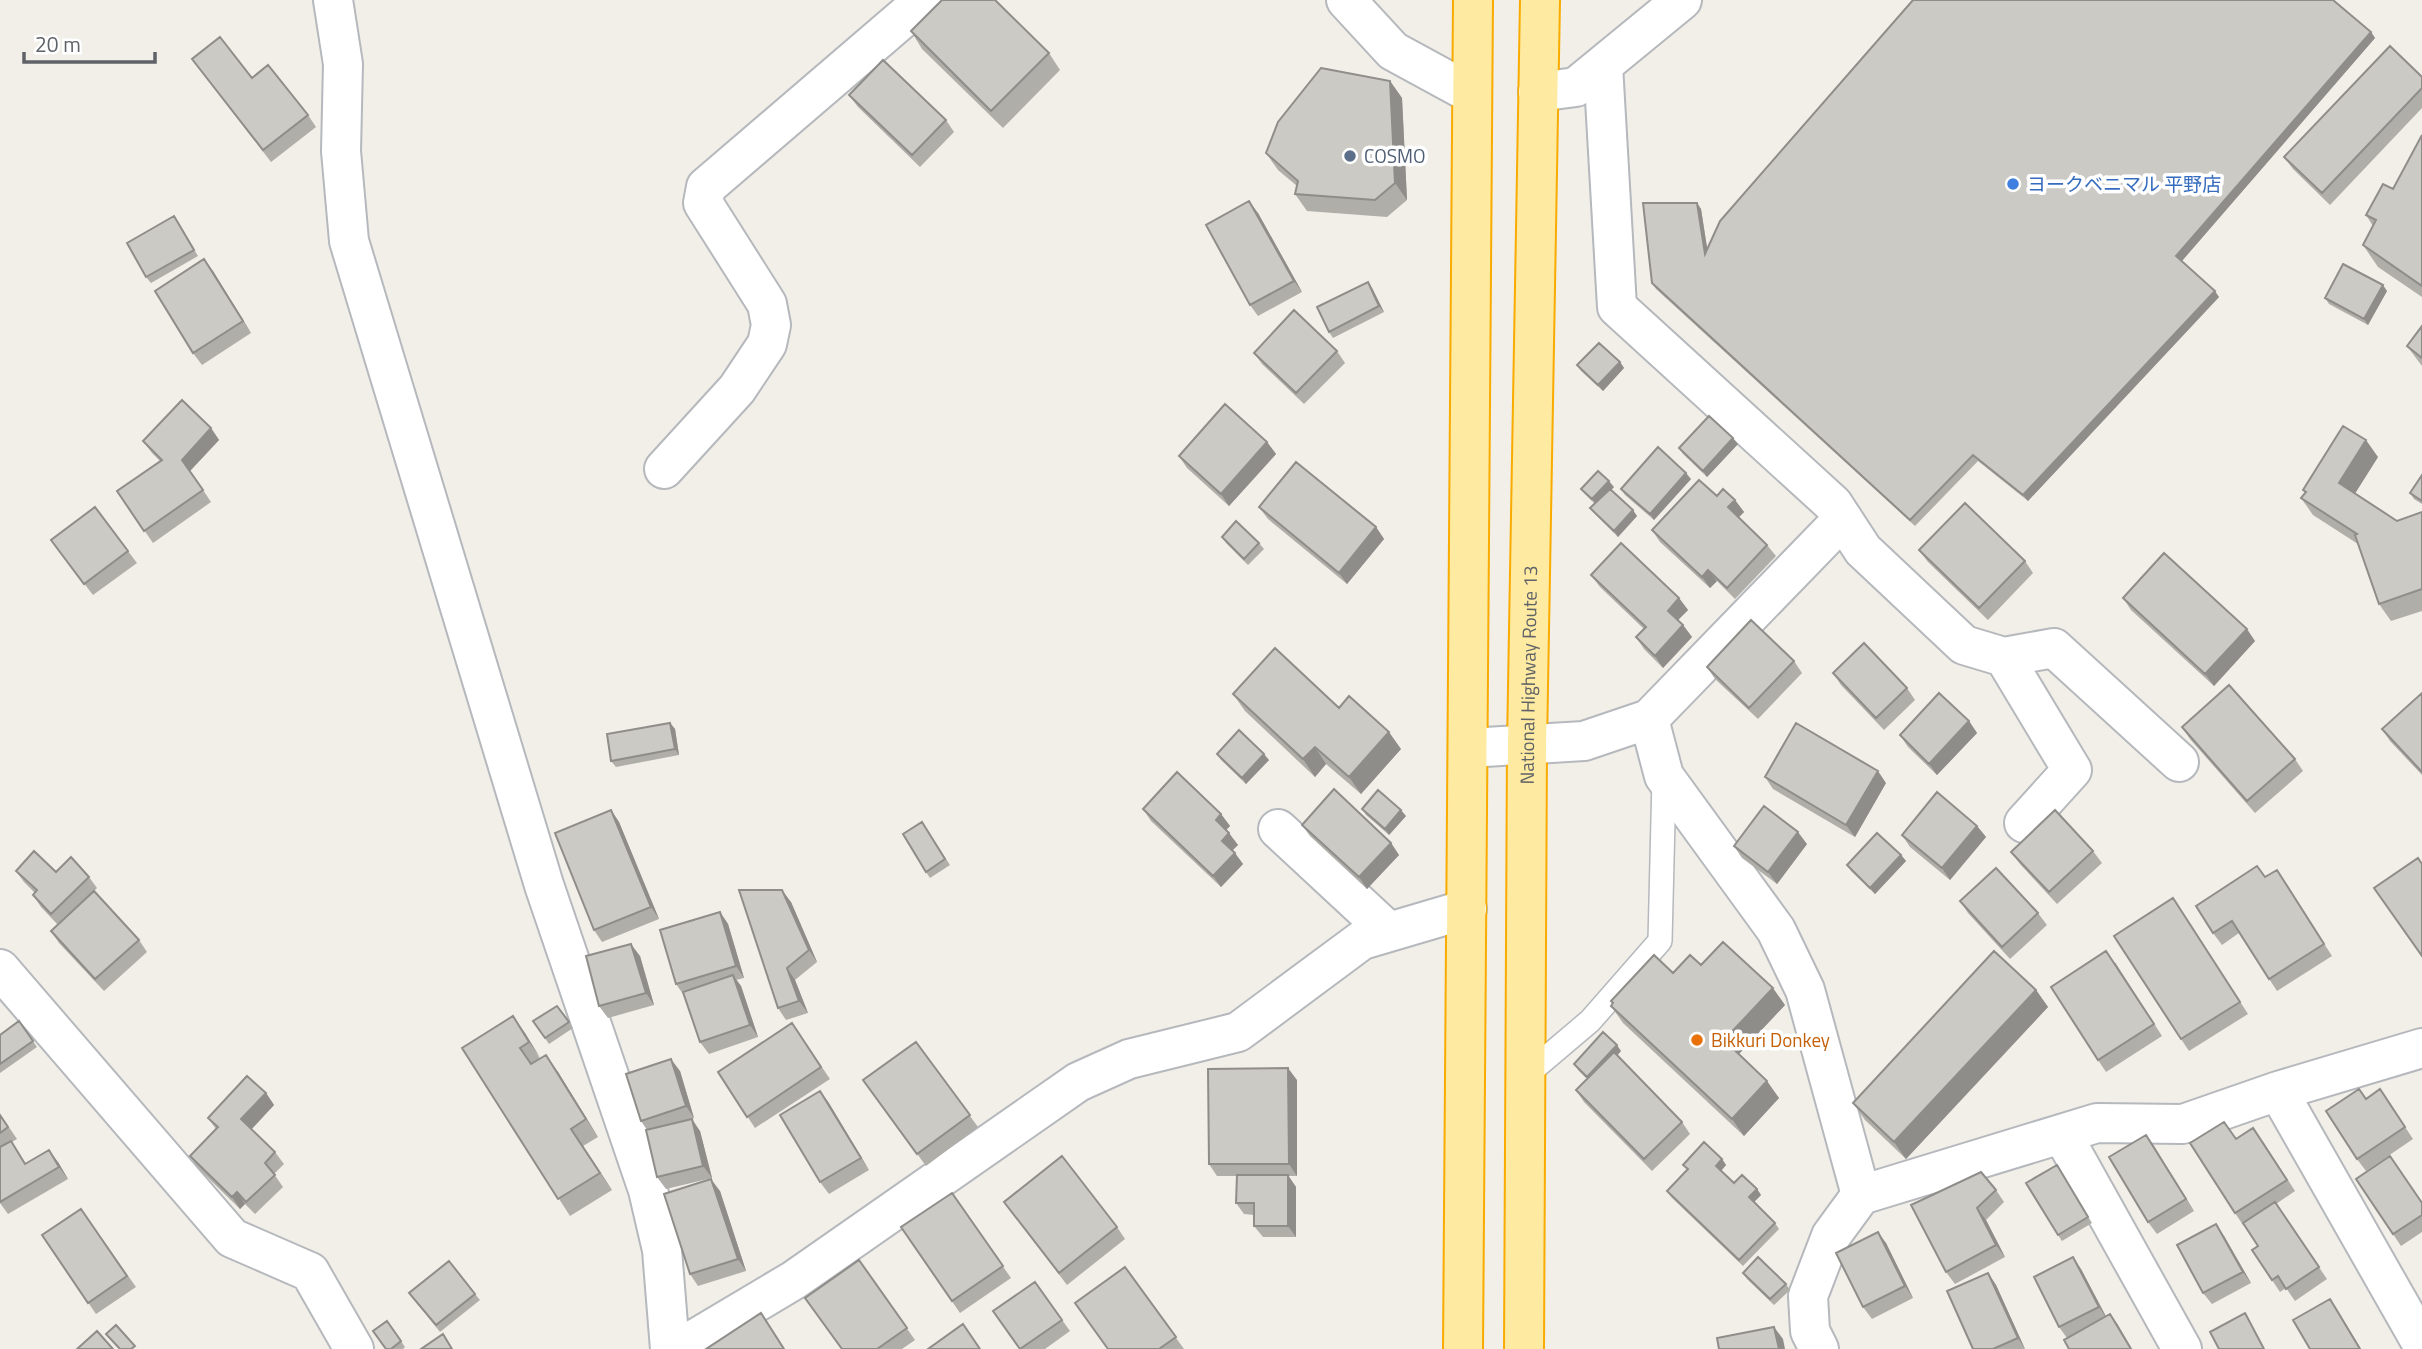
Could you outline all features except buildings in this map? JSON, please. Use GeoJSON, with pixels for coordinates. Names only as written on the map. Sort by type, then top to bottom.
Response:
{"type":"FeatureCollection","features":[{"type":"Feature","properties":{"kind":"highway"},"geometry":{"type":"LineString","coordinates":[[1463,1349],[1473,0]]}},
{"type":"Feature","properties":{"kind":"highway","name":"National Highway Route 13"},"geometry":{"type":"LineString","coordinates":[[1524,1349],[1527,745],[1540,0]]}},
{"type":"Feature","properties":{"kind":"street"},"geometry":{"type":"LineString","coordinates":[[333,0],[343,64],[341,151],[349,242],[544,885],[648,1190],[662,1250],[670,1349]]}},
{"type":"Feature","properties":{"kind":"street"},"geometry":{"type":"LineString","coordinates":[[663,469],[737,389],[767,344],[771,325],[767,304],[704,203],[706,187],[924,0]]}},
{"type":"Feature","properties":{"kind":"street"},"geometry":{"type":"LineString","coordinates":[[1346,0],[1394,51],[1472,94]]}},
{"type":"Feature","properties":{"kind":"street"},"geometry":{"type":"LineString","coordinates":[[1538,92],[1576,87],[1682,0]]}},
{"type":"Feature","properties":{"kind":"street"},"geometry":{"type":"LineString","coordinates":[[1603,65],[1617,307],[1833,504],[1863,550],[1964,645],[2004,657],[2054,648],[2179,762]]}},
{"type":"Feature","properties":{"kind":"street"},"geometry":{"type":"LineString","coordinates":[[1469,748],[1584,741],[1649,719],[1843,519]]}},
{"type":"Feature","properties":{"kind":"street"},"geometry":{"type":"LineString","coordinates":[[2004,657],[2072,770],[2024,823]]}},
{"type":"Feature","properties":{"kind":"street"},"geometry":{"type":"LineString","coordinates":[[1649,719],[1664,776],[1776,929],[1805,990],[1861,1195]]}},
{"type":"Feature","properties":{"kind":"street"},"geometry":{"type":"LineString","coordinates":[[1278,829],[1389,932]]}},
{"type":"Feature","properties":{"kind":"street"},"geometry":{"type":"LineString","coordinates":[[678,1349],[794,1280],[1079,1082],[1129,1059],[1238,1032],[1362,940],[1467,909]]}},
{"type":"Feature","properties":{"kind":"street"},"geometry":{"type":"LineString","coordinates":[[0,969],[232,1238],[310,1272],[354,1349]]}},
{"type":"Feature","properties":{"kind":"street"},"geometry":{"type":"LineString","coordinates":[[1819,1349],[1810,1332],[1808,1296],[1830,1236],[1861,1195],[2097,1123],[2183,1124],[2278,1091],[2422,1048]]}},
{"type":"Feature","properties":{"kind":"street"},"geometry":{"type":"LineString","coordinates":[[2278,1091],[2422,1344]]}},
{"type":"Feature","properties":{"kind":"street"},"geometry":{"type":"LineString","coordinates":[[2062,1134],[2182,1349]]}},
{"type":"Feature","properties":{"kind":"lane"},"geometry":{"type":"LineString","coordinates":[[1525,1076],[1590,1021],[1660,941],[1664,776]]}},
{"type":"Feature","properties":{"kind":"place","name":"COSMO"},"geometry":{"type":"Point","coordinates":[1350,156]}},
{"type":"Feature","properties":{"kind":"place","name":"ヨークベニマル 平野店"},"geometry":{"type":"Point","coordinates":[2013,184]}},
{"type":"Feature","properties":{"kind":"place","name":"Bikkuri Donkey"},"geometry":{"type":"Point","coordinates":[1697,1040]}}]}
